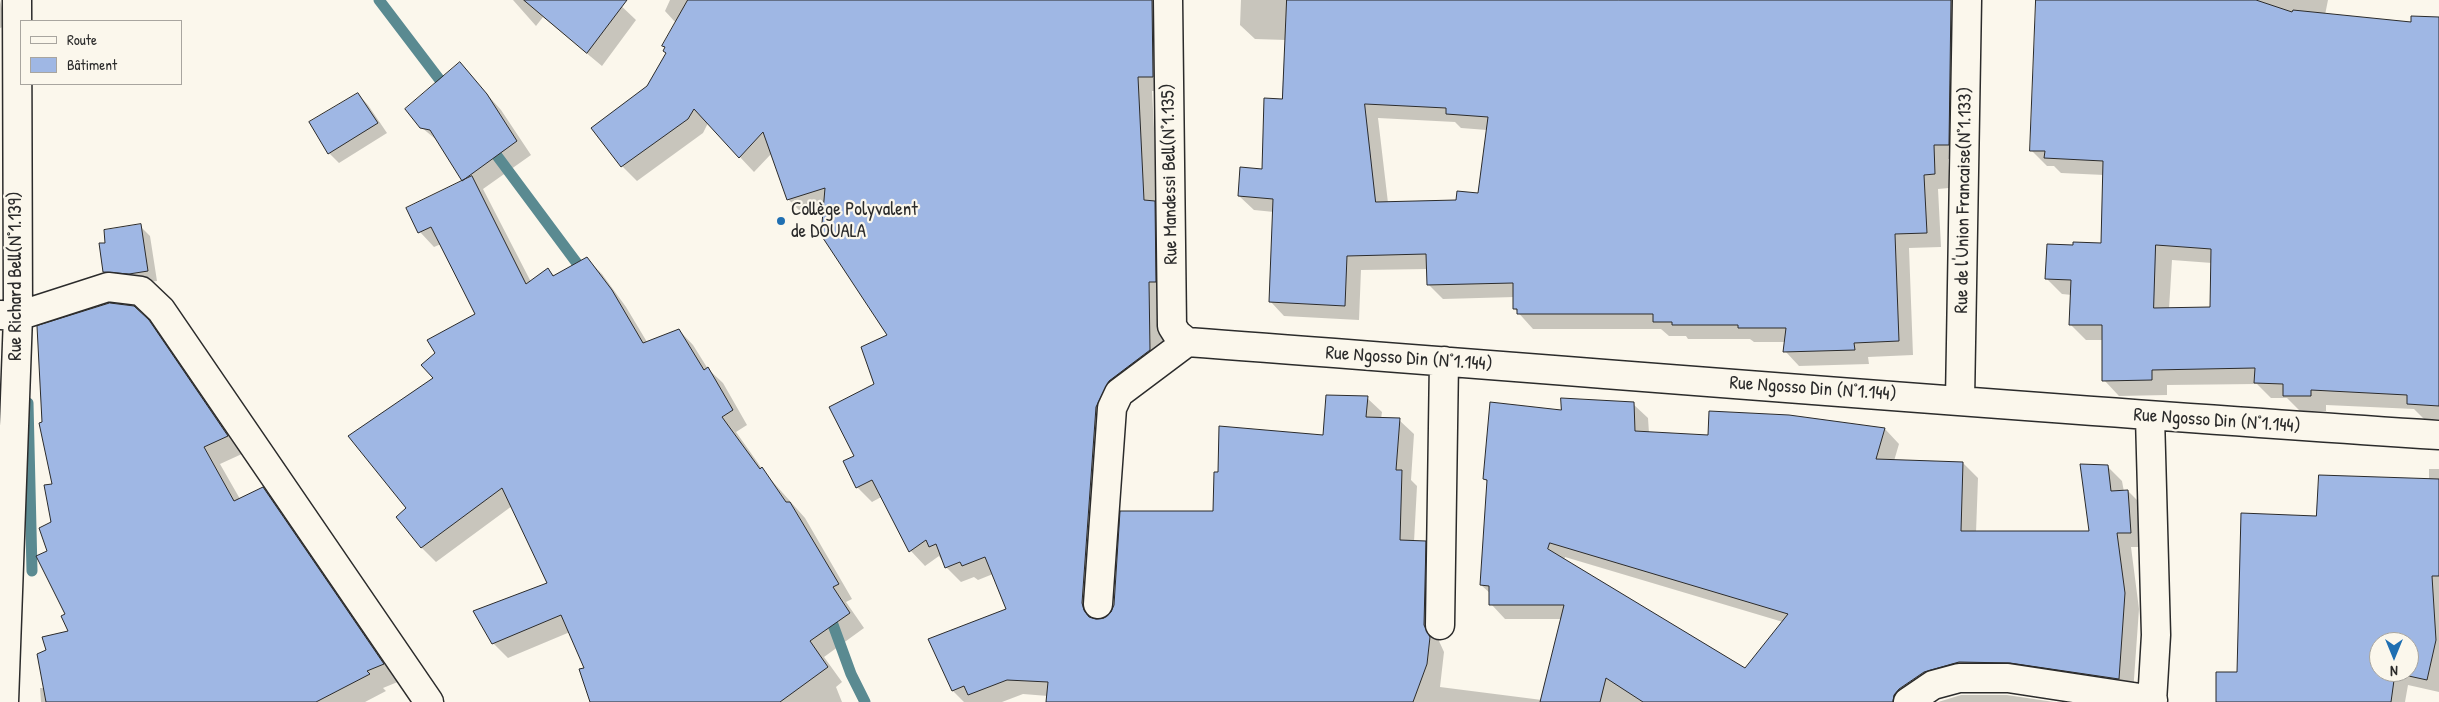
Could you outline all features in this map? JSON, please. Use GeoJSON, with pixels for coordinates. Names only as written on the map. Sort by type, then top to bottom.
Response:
{"type":"FeatureCollection","features":[{"type":"Feature","properties":{"kind":"street","name":"Rue Richard Bell(N°1.139)"},"geometry":{"type":"LineString","coordinates":[[4,702],[9,316],[17,0]]}},
{"type":"Feature","properties":{"kind":"street","name":"Rue Mandessi Bell(N°1.135)"},"geometry":{"type":"LineString","coordinates":[[1168,0],[1172,326],[1177,334],[1187,342]]}},
{"type":"Feature","properties":{"kind":"street","name":"Rue de l'Union Francaise(N°1.133)"},"geometry":{"type":"LineString","coordinates":[[1960,400],[1967,0]]}},
{"type":"Feature","properties":{"kind":"street"},"geometry":{"type":"LineString","coordinates":[[9,316],[108,287],[141,291],[160,310],[429,702]]}},
{"type":"Feature","properties":{"kind":"street"},"geometry":{"type":"LineString","coordinates":[[1098,604],[1112,408],[1119,393],[1187,342]]}},
{"type":"Feature","properties":{"kind":"street","name":"Rue Ngosso Din (N°1.144)"},"geometry":{"type":"LineString","coordinates":[[1187,342],[1960,400],[2150,417],[2439,435]]}},
{"type":"Feature","properties":{"kind":"street"},"geometry":{"type":"LineString","coordinates":[[1440,625],[1444,361]]}},
{"type":"Feature","properties":{"kind":"street"},"geometry":{"type":"LineString","coordinates":[[1908,702],[1933,686],[1959,678],[2008,678],[2153,701],[2156,635],[2150,417]]}},
{"type":"Feature","properties":{"kind":"building"},"geometry":{"type":"Polygon","coordinates":[[[524,0],[627,0],[587,53],[524,0]]]}},
{"type":"Feature","properties":{"kind":"building"},"geometry":{"type":"Polygon","coordinates":[[[688,0],[1152,0],[1153,77],[1138,77],[1144,200],[1155,201],[1156,282],[1149,282],[1150,350],[1109,381],[1096,407],[1082,603],[1084,610],[1089,617],[1096,619],[1104,618],[1111,612],[1114,605],[1120,511],[1213,511],[1214,472],[1218,472],[1219,426],[1323,435],[1326,395],[1368,396],[1366,417],[1400,418],[1396,470],[1402,470],[1400,540],[1426,541],[1424,625],[1430,637],[1427,664],[1413,702],[1046,702],[1048,682],[1007,680],[968,695],[964,686],[952,691],[928,639],[1006,609],[985,557],[962,566],[960,562],[945,568],[936,544],[929,547],[926,540],[909,552],[872,480],[856,488],[843,461],[854,456],[829,407],[874,384],[861,347],[887,335],[821,235],[825,188],[787,200],[763,132],[739,158],[694,109],[688,119],[621,167],[591,128],[647,86],[666,53],[663,51],[665,47],[662,46],[688,0]]]}},
{"type":"Feature","properties":{"kind":"building"},"geometry":{"type":"Polygon","coordinates":[[[1287,0],[1951,0],[1949,145],[1934,145],[1935,174],[1924,175],[1927,233],[1895,234],[1899,341],[1854,343],[1855,350],[1783,352],[1786,328],[1738,328],[1738,325],[1672,325],[1672,322],[1653,322],[1653,314],[1517,314],[1517,309],[1513,309],[1513,283],[1427,285],[1426,254],[1347,256],[1345,306],[1269,302],[1273,199],[1238,196],[1240,167],[1262,169],[1264,98],[1282,99],[1287,0]],[[1365,104],[1376,202],[1456,200],[1457,191],[1478,193],[1488,117],[1446,114],[1446,108],[1365,104]]]}},
{"type":"Feature","properties":{"kind":"building"},"geometry":{"type":"Polygon","coordinates":[[[2036,0],[2256,0],[2292,12],[2293,10],[2411,22],[2411,16],[2439,17],[2439,406],[2407,404],[2407,395],[2311,390],[2311,396],[2283,396],[2283,384],[2254,383],[2255,368],[2152,370],[2152,380],[2102,381],[2102,325],[2069,325],[2071,280],[2045,279],[2047,244],[2073,245],[2073,242],[2101,243],[2103,161],[2044,158],[2045,151],[2030,151],[2036,0]],[[2156,245],[2154,308],[2210,307],[2211,249],[2156,245]]]}},
{"type":"Feature","properties":{"kind":"building"},"geometry":{"type":"Polygon","coordinates":[[[460,62],[487,94],[517,141],[462,181],[430,130],[420,128],[405,109],[460,62]]]}},
{"type":"Feature","properties":{"kind":"building"},"geometry":{"type":"Polygon","coordinates":[[[358,93],[378,123],[328,154],[309,122],[358,93]]]}},
{"type":"Feature","properties":{"kind":"building"},"geometry":{"type":"Polygon","coordinates":[[[472,176],[526,284],[548,268],[553,276],[587,257],[612,290],[643,343],[679,329],[704,370],[708,367],[733,410],[722,417],[760,469],[762,467],[786,502],[790,502],[839,584],[833,587],[850,613],[810,641],[828,667],[780,702],[590,702],[579,669],[584,668],[561,615],[492,644],[473,611],[547,583],[502,488],[421,548],[396,517],[406,508],[348,436],[433,378],[421,365],[435,353],[427,340],[475,314],[431,227],[418,233],[406,208],[472,176]]]}},
{"type":"Feature","properties":{"kind":"building"},"geometry":{"type":"Polygon","coordinates":[[[141,224],[148,271],[129,274],[103,272],[99,243],[105,243],[104,230],[141,224]]]}},
{"type":"Feature","properties":{"kind":"building"},"geometry":{"type":"Polygon","coordinates":[[[110,303],[134,306],[149,320],[228,436],[204,447],[234,501],[263,487],[384,664],[367,671],[370,674],[316,702],[46,702],[37,654],[46,650],[42,637],[68,631],[61,616],[65,614],[36,556],[47,551],[39,528],[51,522],[44,485],[52,484],[39,423],[42,422],[37,326],[110,303]]]}},
{"type":"Feature","properties":{"kind":"building"},"geometry":{"type":"Polygon","coordinates":[[[1561,398],[1634,402],[1635,431],[1708,435],[1709,411],[1789,415],[1885,428],[1876,459],[1963,462],[1961,531],[2089,531],[2080,464],[2108,465],[2111,491],[2128,490],[2131,533],[2117,533],[2125,593],[2119,679],[2010,663],[1959,662],[1924,672],[1899,689],[1894,695],[1893,702],[1643,702],[1606,678],[1600,702],[1540,702],[1564,605],[1489,605],[1489,586],[1480,585],[1487,480],[1483,479],[1490,402],[1561,410],[1561,398]],[[1550,543],[1548,549],[1745,668],[1788,614],[1550,543]]]}},
{"type":"Feature","properties":{"kind":"building"},"geometry":{"type":"Polygon","coordinates":[[[2319,475],[2439,479],[2439,576],[2432,576],[2436,640],[2427,680],[2419,678],[2419,632],[2369,632],[2369,682],[2394,682],[2391,702],[2216,702],[2216,672],[2237,672],[2241,513],[2316,516],[2319,475]]]}},
{"type":"Feature","properties":{"kind":"waterway"},"geometry":{"type":"LineString","coordinates":[[379,0],[449,92]]}},
{"type":"Feature","properties":{"kind":"waterway"},"geometry":{"type":"LineString","coordinates":[[489,145],[585,274]]}},
{"type":"Feature","properties":{"kind":"waterway"},"geometry":{"type":"LineString","coordinates":[[28,403],[32,571]]}},
{"type":"Feature","properties":{"kind":"waterway"},"geometry":{"type":"LineString","coordinates":[[828,611],[851,674],[865,702]]}},
{"type":"Feature","properties":{"kind":"place","name":"Collège Polyvalent de DOUALA"},"geometry":{"type":"Point","coordinates":[781,221]}}]}
